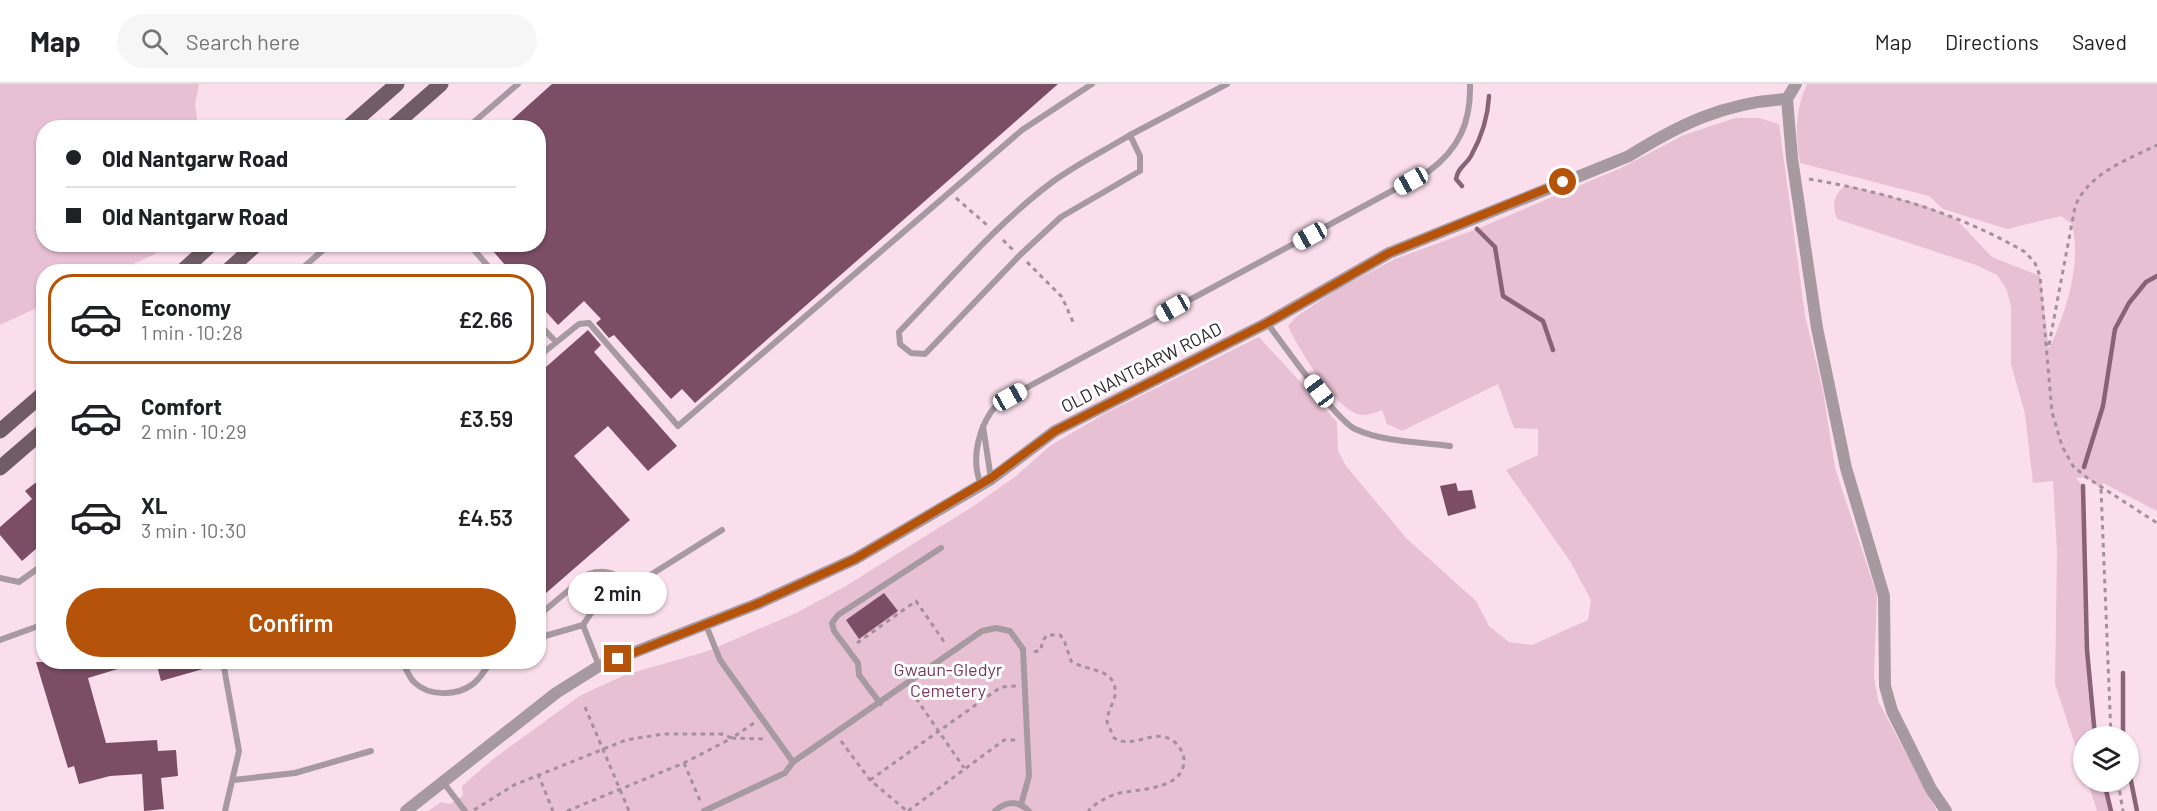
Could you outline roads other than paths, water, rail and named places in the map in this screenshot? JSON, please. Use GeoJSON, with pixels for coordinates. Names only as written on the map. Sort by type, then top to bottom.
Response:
{"type":"FeatureCollection","features":[{"type":"Feature","properties":{"kind":"main road"},"geometry":{"type":"LineString","coordinates":[[356,120],[397,84]]}},
{"type":"Feature","properties":{"kind":"main road"},"geometry":{"type":"LineString","coordinates":[[400,120],[441,84]]}},
{"type":"Feature","properties":{"kind":"main road"},"geometry":{"type":"LineString","coordinates":[[190,264],[203,252]]}},
{"type":"Feature","properties":{"kind":"main road"},"geometry":{"type":"LineString","coordinates":[[235,264],[248,252]]}},
{"type":"Feature","properties":{"kind":"main road"},"geometry":{"type":"LineString","coordinates":[[0,431],[36,400]]}},
{"type":"Feature","properties":{"kind":"main road"},"geometry":{"type":"LineString","coordinates":[[0,468],[36,437]]}},
{"type":"Feature","properties":{"kind":"street"},"geometry":{"type":"LineString","coordinates":[[1796,84],[1787,99],[1795,177],[1817,328],[1844,456],[1884,596],[1885,686],[1896,720],[1931,789],[1946,811]]}},
{"type":"Feature","properties":{"kind":"street","name":"OLD NANTGARW ROAD"},"geometry":{"type":"LineString","coordinates":[[406,811],[556,693],[599,666],[706,625],[855,559],[986,482],[1055,431],[1267,323],[1389,253],[1629,156],[1663,135],[1724,108],[1757,100],[1787,99]]}},
{"type":"Feature","properties":{"kind":"lane"},"geometry":{"type":"LineString","coordinates":[[476,120],[518,84]]}},
{"type":"Feature","properties":{"kind":"lane"},"geometry":{"type":"LineString","coordinates":[[546,350],[579,324],[589,323],[678,426],[1022,130],[1092,84]]}},
{"type":"Feature","properties":{"kind":"lane"},"geometry":{"type":"LineString","coordinates":[[1130,135],[1140,156],[1140,171],[1062,218],[1020,255],[926,354],[911,353],[900,344],[899,332],[995,232],[1035,196],[1053,182],[1130,135],[1227,84]]}},
{"type":"Feature","properties":{"kind":"lane"},"geometry":{"type":"LineString","coordinates":[[986,482],[977,476],[979,433],[987,415],[998,403],[1429,171],[1453,149],[1463,133],[1470,100],[1470,84]]}},
{"type":"Feature","properties":{"kind":"lane"},"geometry":{"type":"LineString","coordinates":[[307,264],[321,252]]}},
{"type":"Feature","properties":{"kind":"lane"},"geometry":{"type":"LineString","coordinates":[[476,252],[486,264]]}},
{"type":"Feature","properties":{"kind":"lane"},"geometry":{"type":"LineString","coordinates":[[1267,323],[1319,391],[1352,428],[1371,436],[1450,446]]}},
{"type":"Feature","properties":{"kind":"lane"},"geometry":{"type":"LineString","coordinates":[[546,331],[556,342]]}},
{"type":"Feature","properties":{"kind":"lane"},"geometry":{"type":"LineString","coordinates":[[983,426],[986,482]]}},
{"type":"Feature","properties":{"kind":"lane"},"geometry":{"type":"LineString","coordinates":[[546,636],[583,625],[591,614],[722,530]]}},
{"type":"Feature","properties":{"kind":"lane"},"geometry":{"type":"LineString","coordinates":[[880,703],[859,675],[858,663],[834,631],[832,623],[838,615],[941,549]]}},
{"type":"Feature","properties":{"kind":"lane"},"geometry":{"type":"LineString","coordinates":[[0,578],[19,582],[36,570]]}},
{"type":"Feature","properties":{"kind":"lane"},"geometry":{"type":"LineString","coordinates":[[546,609],[588,574],[598,571],[613,572],[632,586]]}},
{"type":"Feature","properties":{"kind":"lane"},"geometry":{"type":"LineString","coordinates":[[583,625],[599,666]]}},
{"type":"Feature","properties":{"kind":"lane"},"geometry":{"type":"LineString","coordinates":[[706,625],[720,660],[793,762]]}},
{"type":"Feature","properties":{"kind":"lane"},"geometry":{"type":"LineString","coordinates":[[0,639],[36,627]]}},
{"type":"Feature","properties":{"kind":"lane"},"geometry":{"type":"LineString","coordinates":[[704,809],[765,784],[785,773],[793,762],[987,629],[1010,631],[1020,643],[1025,685],[1029,776],[1021,805]]}},
{"type":"Feature","properties":{"kind":"lane"},"geometry":{"type":"LineString","coordinates":[[224,669],[239,751],[225,811]]}},
{"type":"Feature","properties":{"kind":"lane"},"geometry":{"type":"LineString","coordinates":[[406,669],[413,681],[422,688],[456,693],[474,683],[485,669]]}},
{"type":"Feature","properties":{"kind":"lane"},"geometry":{"type":"LineString","coordinates":[[233,780],[295,773],[371,751]]}},
{"type":"Feature","properties":{"kind":"lane"},"geometry":{"type":"LineString","coordinates":[[443,782],[465,811]]}},
{"type":"Feature","properties":{"kind":"lane"},"geometry":{"type":"LineString","coordinates":[[995,811],[1007,803],[1021,805],[1029,811]]}},
{"type":"Feature","properties":{"kind":"waterway"},"geometry":{"type":"LineString","coordinates":[[1462,186],[1456,179],[1457,175],[1478,142],[1486,119],[1489,96]]}},
{"type":"Feature","properties":{"kind":"waterway"},"geometry":{"type":"LineString","coordinates":[[1477,229],[1495,247],[1503,296],[1543,321],[1553,350]]}},
{"type":"Feature","properties":{"kind":"waterway"},"geometry":{"type":"LineString","coordinates":[[2084,467],[2103,406],[2115,329],[2129,303],[2146,282],[2157,276]]}},
{"type":"Feature","properties":{"kind":"waterway"},"geometry":{"type":"LineString","coordinates":[[2083,486],[2087,650],[2094,726]]}},
{"type":"Feature","properties":{"kind":"waterway"},"geometry":{"type":"LineString","coordinates":[[2123,673],[2123,726]]}},
{"type":"Feature","properties":{"kind":"waterway"},"geometry":{"type":"LineString","coordinates":[[2106,792],[2111,811]]}},
{"type":"Feature","properties":{"kind":"waterway"},"geometry":{"type":"LineString","coordinates":[[2133,792],[2137,811]]}},
{"type":"Feature","properties":{"kind":"park label","name":"Gwaun-Gledyr Cemetery"},"geometry":{"type":"Point","coordinates":[948,679]}}]}
